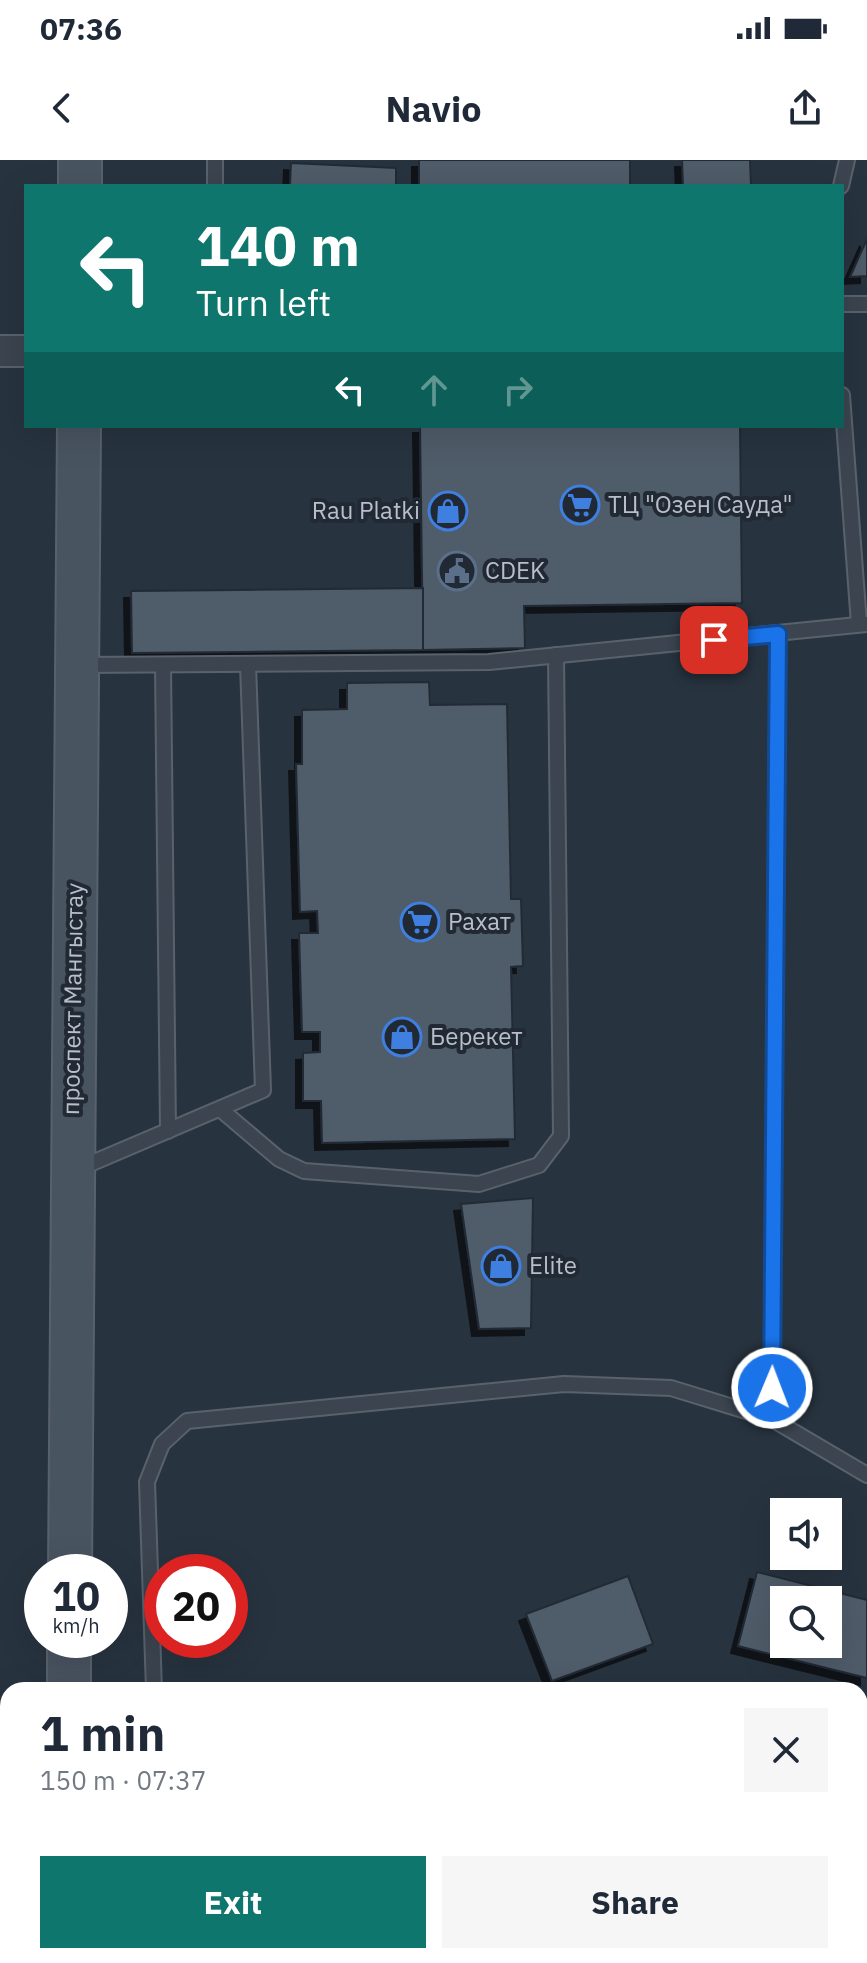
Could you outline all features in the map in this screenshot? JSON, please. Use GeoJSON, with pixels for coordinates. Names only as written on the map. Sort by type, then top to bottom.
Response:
{"type":"FeatureCollection","features":[{"type":"Feature","properties":{"kind":"street"},"geometry":{"type":"LineString","coordinates":[[80,160],[80,184]]}},
{"type":"Feature","properties":{"kind":"street"},"geometry":{"type":"LineString","coordinates":[[0,351],[24,351]]}},
{"type":"Feature","properties":{"kind":"street","name":"проспект Мангыстау"},"geometry":{"type":"LineString","coordinates":[[70,1554],[79,428]]}},
{"type":"Feature","properties":{"kind":"street"},"geometry":{"type":"LineString","coordinates":[[69,1658],[69,1682]]}},
{"type":"Feature","properties":{"kind":"lane"},"geometry":{"type":"LineString","coordinates":[[215,160],[215,184]]}},
{"type":"Feature","properties":{"kind":"lane"},"geometry":{"type":"LineString","coordinates":[[841,184],[847,160]]}},
{"type":"Feature","properties":{"kind":"lane"},"geometry":{"type":"LineString","coordinates":[[844,304],[867,304]]}},
{"type":"Feature","properties":{"kind":"lane"},"geometry":{"type":"LineString","coordinates":[[78,665],[489,662],[863,624],[844,417]]}},
{"type":"Feature","properties":{"kind":"lane"},"geometry":{"type":"LineString","coordinates":[[772,1419],[778,634]]}},
{"type":"Feature","properties":{"kind":"lane"},"geometry":{"type":"LineString","coordinates":[[220,1109],[279,1159],[304,1171],[479,1184],[539,1165],[561,1136],[556,655]]}},
{"type":"Feature","properties":{"kind":"lane"},"geometry":{"type":"LineString","coordinates":[[72,1171],[263,1090],[248,664]]}},
{"type":"Feature","properties":{"kind":"lane"},"geometry":{"type":"LineString","coordinates":[[163,665],[168,1131]]}},
{"type":"Feature","properties":{"kind":"lane"},"geometry":{"type":"LineString","coordinates":[[154,1682],[147,1482],[162,1444],[187,1421],[564,1384],[671,1388],[772,1419],[867,1475]]}},
{"type":"Feature","properties":{"kind":"building"},"geometry":{"type":"Polygon","coordinates":[[[419,160],[630,160],[630,184],[419,184],[419,160]]]}},
{"type":"Feature","properties":{"kind":"building"},"geometry":{"type":"Polygon","coordinates":[[[682,160],[750,160],[751,184],[683,184],[682,160]]]}},
{"type":"Feature","properties":{"kind":"building"},"geometry":{"type":"Polygon","coordinates":[[[291,163],[396,168],[396,184],[290,184],[291,163]]]}},
{"type":"Feature","properties":{"kind":"building"},"geometry":{"type":"Polygon","coordinates":[[[867,239],[867,276],[850,277],[867,239]]]}},
{"type":"Feature","properties":{"kind":"building"},"geometry":{"type":"Polygon","coordinates":[[[420,428],[740,428],[742,603],[524,606],[525,648],[423,650],[420,428]]]}},
{"type":"Feature","properties":{"kind":"building"},"geometry":{"type":"Polygon","coordinates":[[[423,588],[423,650],[132,653],[131,591],[423,588]]]}},
{"type":"Feature","properties":{"kind":"building","name":"Рахат"},"geometry":{"type":"Polygon","coordinates":[[[429,682],[430,705],[507,704],[511,899],[521,899],[523,966],[511,967],[515,1139],[322,1143],[321,1101],[303,1101],[303,1053],[320,1052],[320,1032],[302,1032],[299,933],[318,933],[317,911],[300,912],[296,764],[302,764],[302,710],[347,709],[347,683],[429,682]]]}},
{"type":"Feature","properties":{"kind":"building","name":"Elite"},"geometry":{"type":"Polygon","coordinates":[[[533,1198],[531,1328],[479,1329],[461,1204],[533,1198]]]}},
{"type":"Feature","properties":{"kind":"building"},"geometry":{"type":"Polygon","coordinates":[[[757,1572],[812,1586],[770,1586],[770,1654],[738,1646],[757,1572]]]}},
{"type":"Feature","properties":{"kind":"building"},"geometry":{"type":"Polygon","coordinates":[[[628,1576],[653,1644],[552,1681],[526,1614],[628,1576]]]}},
{"type":"Feature","properties":{"kind":"building"},"geometry":{"type":"Polygon","coordinates":[[[842,1594],[867,1600],[867,1678],[786,1658],[842,1658],[842,1594]]]}},
{"type":"Feature","properties":{"kind":"place","name":"ТЦ \"Озен Сауда\""},"geometry":{"type":"Point","coordinates":[580,505]}},
{"type":"Feature","properties":{"kind":"place","name":"Rau Platki"},"geometry":{"type":"Point","coordinates":[448,511]}},
{"type":"Feature","properties":{"kind":"place","name":"CDEK"},"geometry":{"type":"Point","coordinates":[457,571]}},
{"type":"Feature","properties":{"kind":"place","name":"Рахат"},"geometry":{"type":"Point","coordinates":[420,922]}},
{"type":"Feature","properties":{"kind":"place","name":"Берекет"},"geometry":{"type":"Point","coordinates":[402,1037]}},
{"type":"Feature","properties":{"kind":"place","name":"Elite"},"geometry":{"type":"Point","coordinates":[501,1266]}},
{"type":"Feature","properties":{"kind":"route"},"geometry":{"type":"LineString","coordinates":[[714,640],[778,634],[772,1388]]}}]}
